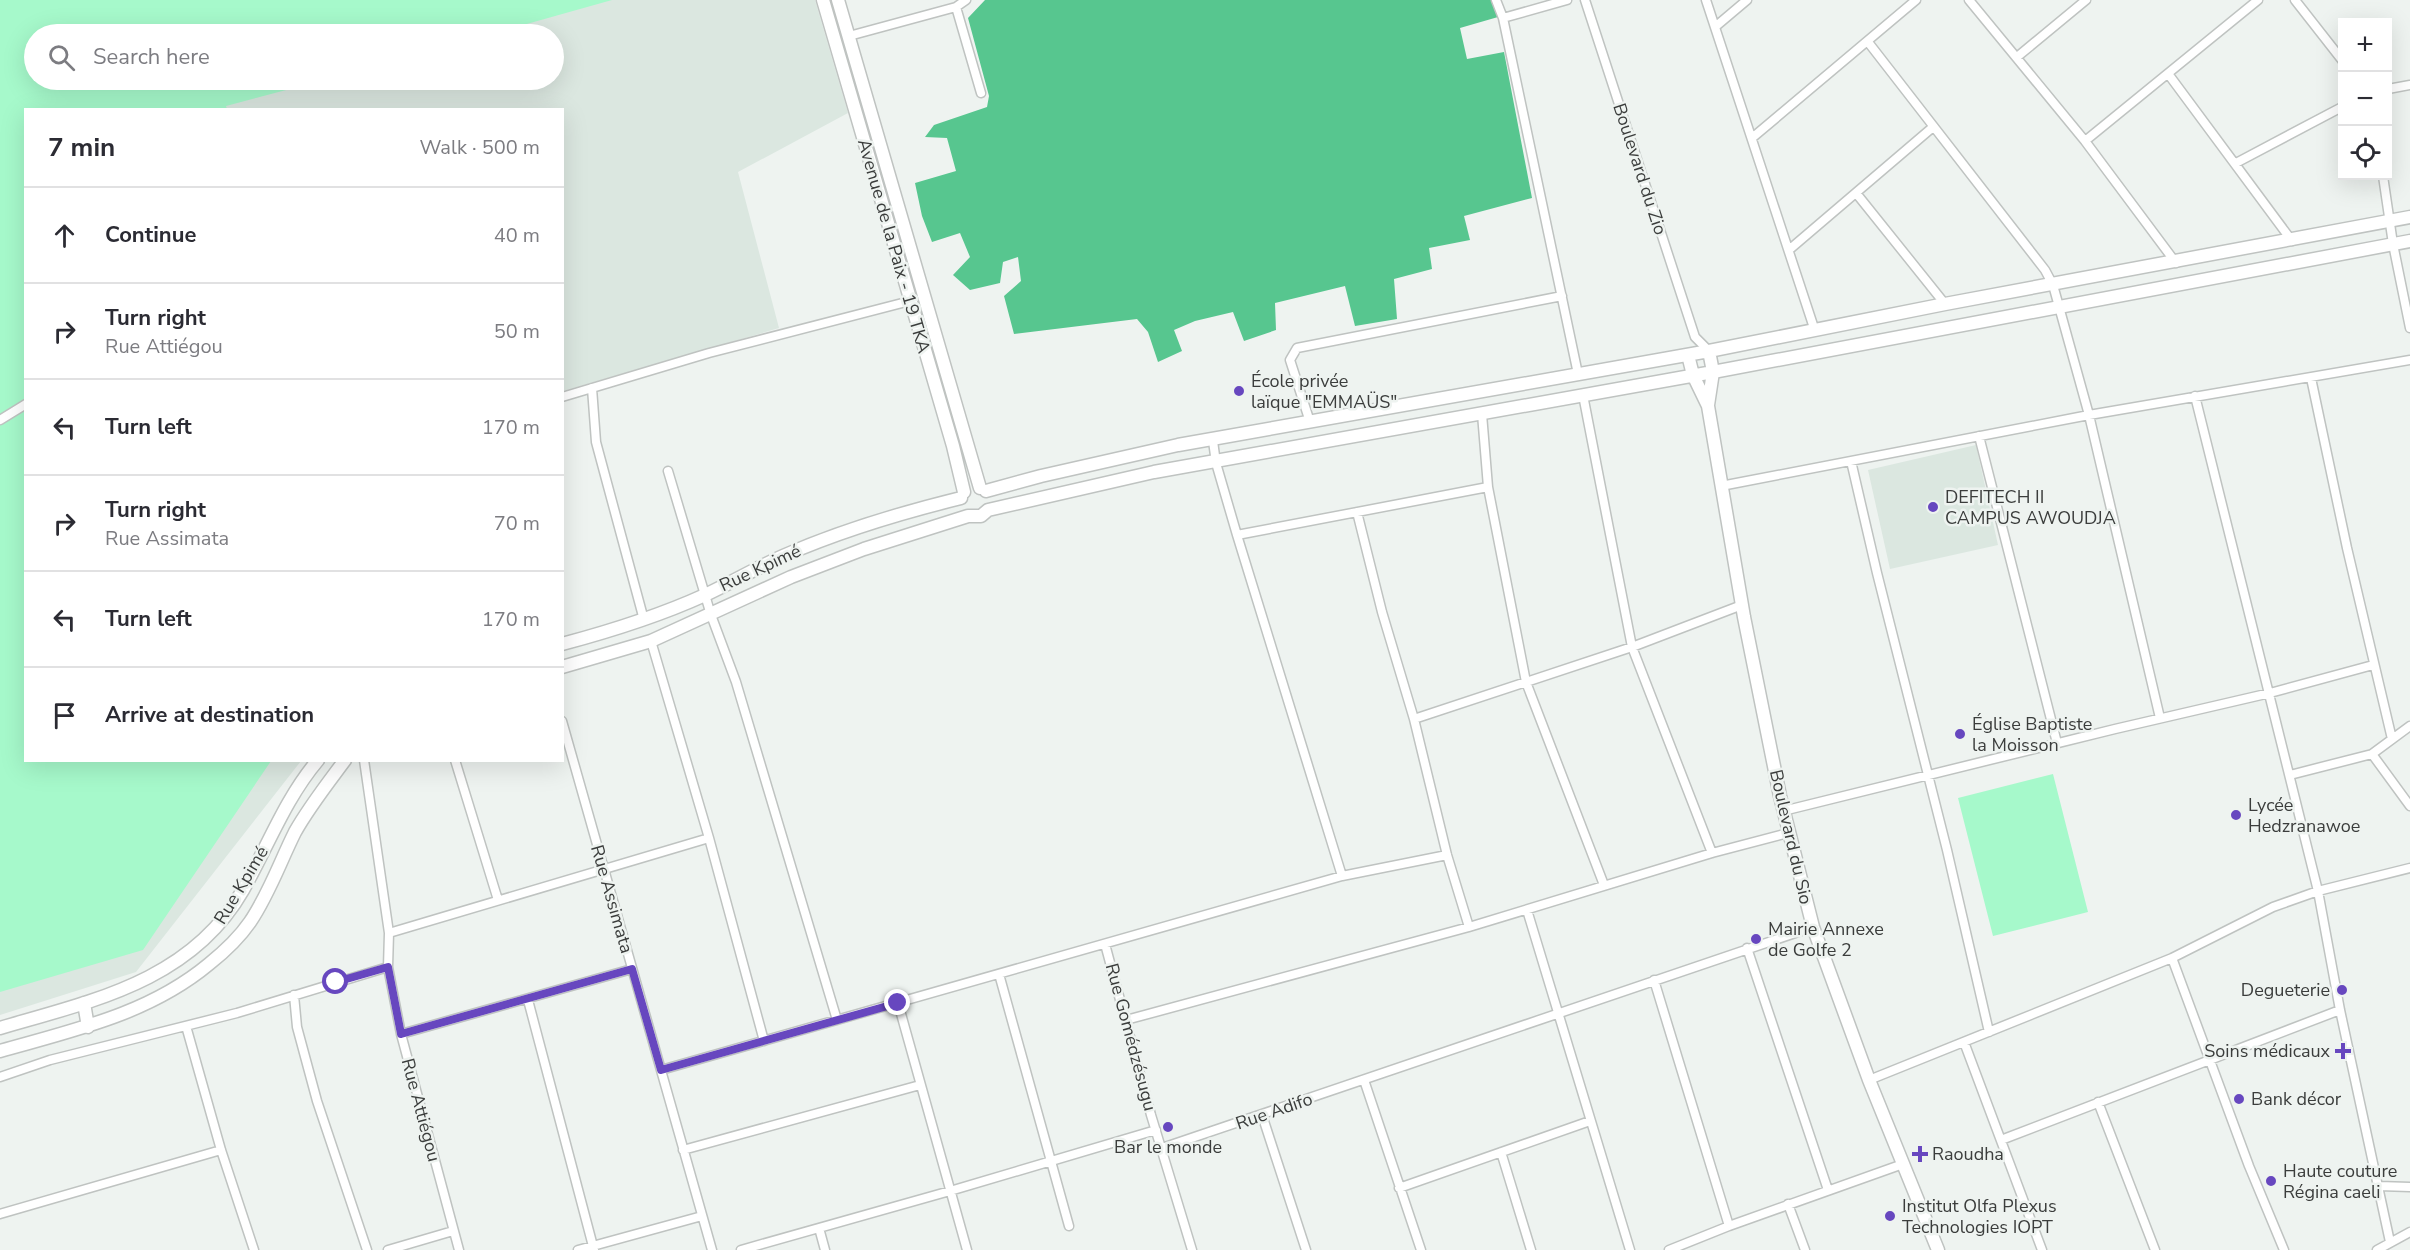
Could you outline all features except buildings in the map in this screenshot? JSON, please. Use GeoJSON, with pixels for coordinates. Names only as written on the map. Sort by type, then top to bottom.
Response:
{"type":"FeatureCollection","features":[{"type":"Feature","properties":{"kind":"main road","name":"Avenue de la Paix - 19 TKA"},"geometry":{"type":"LineString","coordinates":[[823,0],[953,447],[962,495]]}},
{"type":"Feature","properties":{"kind":"main road"},"geometry":{"type":"LineString","coordinates":[[838,0],[983,490],[990,500],[988,510]]}},
{"type":"Feature","properties":{"kind":"main road"},"geometry":{"type":"LineString","coordinates":[[968,516],[961,508],[962,495],[969,488],[983,490],[1151,451],[1688,355],[1945,304],[2410,218]]}},
{"type":"Feature","properties":{"kind":"main road"},"geometry":{"type":"LineString","coordinates":[[564,666],[651,641],[819,566],[968,516],[978,518],[988,510],[1154,472],[1713,372],[2410,241]]}},
{"type":"Feature","properties":{"kind":"main road","name":"Boulevard du Sio"},"geometry":{"type":"LineString","coordinates":[[1708,406],[1713,372],[1709,351]]}},
{"type":"Feature","properties":{"kind":"main road","name":"Boulevard du Sio"},"geometry":{"type":"LineString","coordinates":[[1688,355],[1693,375],[1708,406],[1742,605],[1783,811],[1813,927],[1869,1080],[1938,1250]]}},
{"type":"Feature","properties":{"kind":"main road","name":"Rue Kpimé"},"geometry":{"type":"LineString","coordinates":[[564,643],[644,620],[704,595],[781,557],[824,540],[962,495]]}},
{"type":"Feature","properties":{"kind":"main road","name":"Rue Kpimé"},"geometry":{"type":"LineString","coordinates":[[0,1028],[126,989],[159,972],[206,939],[241,893],[288,801],[317,762]]}},
{"type":"Feature","properties":{"kind":"main road","name":"Rue Kpimé"},"geometry":{"type":"LineString","coordinates":[[0,1051],[88,1027],[136,1010],[166,995],[224,951],[248,925],[262,904],[296,830],[344,762]]}},
{"type":"Feature","properties":{"kind":"main road"},"geometry":{"type":"LineString","coordinates":[[84,1003],[88,1027]]}},
{"type":"Feature","properties":{"kind":"street"},"geometry":{"type":"LineString","coordinates":[[849,36],[956,7],[966,0]]}},
{"type":"Feature","properties":{"kind":"street"},"geometry":{"type":"LineString","coordinates":[[1496,0],[1503,18],[1578,374]]}},
{"type":"Feature","properties":{"kind":"street"},"geometry":{"type":"LineString","coordinates":[[1503,18],[1567,0]]}},
{"type":"Feature","properties":{"kind":"street","name":"Boulevard du Zio"},"geometry":{"type":"LineString","coordinates":[[1585,0],[1695,337],[1709,351]]}},
{"type":"Feature","properties":{"kind":"street"},"geometry":{"type":"LineString","coordinates":[[1706,0],[1790,249],[1815,331]]}},
{"type":"Feature","properties":{"kind":"street"},"geometry":{"type":"LineString","coordinates":[[1715,27],[1747,0]]}},
{"type":"Feature","properties":{"kind":"street"},"geometry":{"type":"LineString","coordinates":[[1752,138],[1916,0]]}},
{"type":"Feature","properties":{"kind":"street"},"geometry":{"type":"LineString","coordinates":[[1969,0],[2085,141],[2176,263]]}},
{"type":"Feature","properties":{"kind":"street"},"geometry":{"type":"LineString","coordinates":[[2017,57],[2086,0]]}},
{"type":"Feature","properties":{"kind":"street"},"geometry":{"type":"LineString","coordinates":[[2085,141],[2169,75],[2258,0]]}},
{"type":"Feature","properties":{"kind":"street"},"geometry":{"type":"LineString","coordinates":[[2295,0],[2338,54]]}},
{"type":"Feature","properties":{"kind":"street"},"geometry":{"type":"LineString","coordinates":[[956,7],[981,93]]}},
{"type":"Feature","properties":{"kind":"street"},"geometry":{"type":"LineString","coordinates":[[1868,42],[2044,270],[2053,285],[2061,307],[2089,415],[2160,718]]}},
{"type":"Feature","properties":{"kind":"street"},"geometry":{"type":"LineString","coordinates":[[2169,75],[2292,241]]}},
{"type":"Feature","properties":{"kind":"street"},"geometry":{"type":"LineString","coordinates":[[2392,88],[2410,85]]}},
{"type":"Feature","properties":{"kind":"street"},"geometry":{"type":"LineString","coordinates":[[2236,163],[2338,110]]}},
{"type":"Feature","properties":{"kind":"street"},"geometry":{"type":"LineString","coordinates":[[1790,249],[1933,127]]}},
{"type":"Feature","properties":{"kind":"street"},"geometry":{"type":"LineString","coordinates":[[2384,180],[2393,244],[2410,328]]}},
{"type":"Feature","properties":{"kind":"street"},"geometry":{"type":"LineString","coordinates":[[1856,193],[1945,304]]}},
{"type":"Feature","properties":{"kind":"street"},"geometry":{"type":"LineString","coordinates":[[1310,422],[1290,360],[1297,348],[1562,296]]}},
{"type":"Feature","properties":{"kind":"street"},"geometry":{"type":"LineString","coordinates":[[564,396],[709,353],[910,301]]}},
{"type":"Feature","properties":{"kind":"street"},"geometry":{"type":"LineString","coordinates":[[1688,355],[1695,337]]}},
{"type":"Feature","properties":{"kind":"street"},"geometry":{"type":"LineString","coordinates":[[1721,486],[2089,415],[2410,360]]}},
{"type":"Feature","properties":{"kind":"street"},"geometry":{"type":"LineString","coordinates":[[2311,378],[2373,665],[2392,740]]}},
{"type":"Feature","properties":{"kind":"street"},"geometry":{"type":"LineString","coordinates":[[592,388],[596,442],[644,620]]}},
{"type":"Feature","properties":{"kind":"street"},"geometry":{"type":"LineString","coordinates":[[1583,395],[1632,647],[1712,853]]}},
{"type":"Feature","properties":{"kind":"street"},"geometry":{"type":"LineString","coordinates":[[2195,396],[2318,891],[2340,1010],[2390,1242]]}},
{"type":"Feature","properties":{"kind":"street"},"geometry":{"type":"LineString","coordinates":[[0,420],[24,405]]}},
{"type":"Feature","properties":{"kind":"street"},"geometry":{"type":"LineString","coordinates":[[1482,414],[1488,487],[1526,682],[1604,885]]}},
{"type":"Feature","properties":{"kind":"street"},"geometry":{"type":"LineString","coordinates":[[1979,436],[2057,743]]}},
{"type":"Feature","properties":{"kind":"street"},"geometry":{"type":"LineString","coordinates":[[1213,441],[1216,462],[1237,535],[1342,876]]}},
{"type":"Feature","properties":{"kind":"street"},"geometry":{"type":"LineString","coordinates":[[1851,461],[1929,776],[1989,1032]]}},
{"type":"Feature","properties":{"kind":"street"},"geometry":{"type":"LineString","coordinates":[[668,471],[704,595],[736,682],[837,1020]]}},
{"type":"Feature","properties":{"kind":"street"},"geometry":{"type":"LineString","coordinates":[[1237,535],[1488,487]]}},
{"type":"Feature","properties":{"kind":"street"},"geometry":{"type":"LineString","coordinates":[[1357,512],[1447,855],[1469,927]]}},
{"type":"Feature","properties":{"kind":"street"},"geometry":{"type":"LineString","coordinates":[[1413,719],[1632,647],[1742,605]]}},
{"type":"Feature","properties":{"kind":"street"},"geometry":{"type":"LineString","coordinates":[[651,641],[709,838],[764,1041]]}},
{"type":"Feature","properties":{"kind":"street"},"geometry":{"type":"LineString","coordinates":[[1783,811],[2270,693],[2373,665]]}},
{"type":"Feature","properties":{"kind":"street"},"geometry":{"type":"LineString","coordinates":[[2290,775],[2372,754],[2410,726]]}},
{"type":"Feature","properties":{"kind":"street","name":"Rue Assimata"},"geometry":{"type":"LineString","coordinates":[[564,728],[712,1250]]}},
{"type":"Feature","properties":{"kind":"street"},"geometry":{"type":"LineString","coordinates":[[2372,754],[2410,806]]}},
{"type":"Feature","properties":{"kind":"street","name":"Rue Attiégou"},"geometry":{"type":"LineString","coordinates":[[364,762],[389,933],[388,967],[401,1034],[459,1250]]}},
{"type":"Feature","properties":{"kind":"street"},"geometry":{"type":"LineString","coordinates":[[456,762],[498,900]]}},
{"type":"Feature","properties":{"kind":"street"},"geometry":{"type":"LineString","coordinates":[[1126,1020],[1469,927],[1712,853],[1788,833]]}},
{"type":"Feature","properties":{"kind":"street"},"geometry":{"type":"LineString","coordinates":[[389,933],[709,838]]}},
{"type":"Feature","properties":{"kind":"street"},"geometry":{"type":"LineString","coordinates":[[661,1070],[1342,876],[1447,855]]}},
{"type":"Feature","properties":{"kind":"street"},"geometry":{"type":"LineString","coordinates":[[1869,1080],[2172,958],[2273,907],[2318,891],[2410,868]]}},
{"type":"Feature","properties":{"kind":"street"},"geometry":{"type":"LineString","coordinates":[[1527,910],[1630,1250]]}},
{"type":"Feature","properties":{"kind":"street","name":"Rue Adifo"},"geometry":{"type":"LineString","coordinates":[[1162,1148],[1813,927]]}},
{"type":"Feature","properties":{"kind":"street","name":"Rue Gomédzésugu"},"geometry":{"type":"LineString","coordinates":[[1105,944],[1156,1130]]}},
{"type":"Feature","properties":{"kind":"street"},"geometry":{"type":"LineString","coordinates":[[1747,948],[1828,1190]]}},
{"type":"Feature","properties":{"kind":"street"},"geometry":{"type":"LineString","coordinates":[[2172,958],[2249,1166],[2284,1250]]}},
{"type":"Feature","properties":{"kind":"street"},"geometry":{"type":"LineString","coordinates":[[0,1077],[50,1060],[186,1026],[388,967]]}},
{"type":"Feature","properties":{"kind":"street"},"geometry":{"type":"LineString","coordinates":[[401,1034],[632,969]]}},
{"type":"Feature","properties":{"kind":"street"},"geometry":{"type":"LineString","coordinates":[[999,974],[1069,1226]]}},
{"type":"Feature","properties":{"kind":"street"},"geometry":{"type":"LineString","coordinates":[[1654,980],[1729,1226]]}},
{"type":"Feature","properties":{"kind":"street"},"geometry":{"type":"LineString","coordinates":[[294,996],[297,1027],[317,1101],[367,1250]]}},
{"type":"Feature","properties":{"kind":"street"},"geometry":{"type":"LineString","coordinates":[[528,1000],[593,1248]]}},
{"type":"Feature","properties":{"kind":"street"},"geometry":{"type":"LineString","coordinates":[[898,1003],[967,1250]]}},
{"type":"Feature","properties":{"kind":"street"},"geometry":{"type":"LineString","coordinates":[[2001,1140],[2340,1010]]}},
{"type":"Feature","properties":{"kind":"street"},"geometry":{"type":"LineString","coordinates":[[186,1026],[221,1150],[254,1250]]}},
{"type":"Feature","properties":{"kind":"street"},"geometry":{"type":"LineString","coordinates":[[1964,1042],[2042,1250]]}},
{"type":"Feature","properties":{"kind":"street"},"geometry":{"type":"LineString","coordinates":[[1364,1080],[1421,1250]]}},
{"type":"Feature","properties":{"kind":"street"},"geometry":{"type":"LineString","coordinates":[[683,1150],[920,1085]]}},
{"type":"Feature","properties":{"kind":"street"},"geometry":{"type":"LineString","coordinates":[[2098,1102],[2156,1250]]}},
{"type":"Feature","properties":{"kind":"street"},"geometry":{"type":"LineString","coordinates":[[1262,1115],[1306,1250]]}},
{"type":"Feature","properties":{"kind":"street"},"geometry":{"type":"LineString","coordinates":[[1399,1188],[1590,1121]]}},
{"type":"Feature","properties":{"kind":"street"},"geometry":{"type":"LineString","coordinates":[[741,1250],[1156,1130],[1192,1250]]}},
{"type":"Feature","properties":{"kind":"street"},"geometry":{"type":"LineString","coordinates":[[0,1214],[221,1150]]}},
{"type":"Feature","properties":{"kind":"street"},"geometry":{"type":"LineString","coordinates":[[1502,1152],[1531,1250]]}},
{"type":"Feature","properties":{"kind":"street"},"geometry":{"type":"LineString","coordinates":[[1670,1250],[1788,1204],[1903,1164]]}},
{"type":"Feature","properties":{"kind":"street"},"geometry":{"type":"LineString","coordinates":[[2379,1186],[2410,1187]]}},
{"type":"Feature","properties":{"kind":"street"},"geometry":{"type":"LineString","coordinates":[[1788,1204],[1805,1250]]}},
{"type":"Feature","properties":{"kind":"street"},"geometry":{"type":"LineString","coordinates":[[578,1250],[593,1248],[702,1216]]}},
{"type":"Feature","properties":{"kind":"street"},"geometry":{"type":"LineString","coordinates":[[819,1228],[825,1250]]}},
{"type":"Feature","properties":{"kind":"street"},"geometry":{"type":"LineString","coordinates":[[388,1250],[453,1232]]}},
{"type":"Feature","properties":{"kind":"street"},"geometry":{"type":"LineString","coordinates":[[2377,1250],[2410,1232]]}},
{"type":"Feature","properties":{"kind":"shaded area"},"geometry":{"type":"Polygon","coordinates":[[[0,0],[815,0],[848,113],[738,172],[779,328],[564,391],[564,108],[24,108],[24,762],[300,762],[136,972],[0,1015],[0,0]]]}},
{"type":"Feature","properties":{"kind":"shaded area"},"geometry":{"type":"Polygon","coordinates":[[[0,0],[612,0],[527,24],[24,24],[24,90],[286,90],[226,106],[227,108],[24,108],[24,762],[270,762],[143,950],[0,992],[0,0]]]}},
{"type":"Feature","properties":{"kind":"shaded area"},"geometry":{"type":"Polygon","coordinates":[[[985,0],[1491,0],[1498,17],[1460,28],[1467,59],[1504,52],[1532,198],[1464,216],[1470,240],[1429,248],[1432,269],[1394,279],[1397,319],[1355,326],[1345,286],[1275,303],[1276,330],[1244,341],[1233,312],[1195,321],[1174,330],[1182,351],[1158,362],[1148,332],[1137,319],[1014,334],[1004,296],[1021,281],[1018,257],[1003,262],[1000,283],[970,290],[953,275],[970,257],[960,233],[932,242],[922,216],[915,183],[956,171],[947,138],[925,137],[934,125],[987,107],[989,96],[968,18],[985,0]]]}},
{"type":"Feature","properties":{"kind":"shaded area","name":"DEFITECH II CAMPUS AWOUDJA"},"geometry":{"type":"Polygon","coordinates":[[[1976,445],[1998,545],[1890,569],[1868,470],[1976,445]]]}},
{"type":"Feature","properties":{"kind":"shaded area"},"geometry":{"type":"Polygon","coordinates":[[[2053,774],[2088,912],[1993,936],[1958,798],[2053,774]]]}},
{"type":"Feature","properties":{"kind":"place","name":"École privée laïque \"EMMAÜS\""},"geometry":{"type":"Point","coordinates":[1239,391]}},
{"type":"Feature","properties":{"kind":"place","name":"DEFITECH II CAMPUS AWOUDJA"},"geometry":{"type":"Point","coordinates":[1933,507]}},
{"type":"Feature","properties":{"kind":"place","name":"Église Baptiste la Moisson"},"geometry":{"type":"Point","coordinates":[1960,734]}},
{"type":"Feature","properties":{"kind":"place","name":"Lycée Hedzranawoe"},"geometry":{"type":"Point","coordinates":[2236,815]}},
{"type":"Feature","properties":{"kind":"place","name":"Mairie Annexe de Golfe 2"},"geometry":{"type":"Point","coordinates":[1756,939]}},
{"type":"Feature","properties":{"kind":"place","name":"Degueterie"},"geometry":{"type":"Point","coordinates":[2342,990]}},
{"type":"Feature","properties":{"kind":"place","name":"Soins médicaux"},"geometry":{"type":"Point","coordinates":[2343,1051]}},
{"type":"Feature","properties":{"kind":"place","name":"Bank décor"},"geometry":{"type":"Point","coordinates":[2239,1099]}},
{"type":"Feature","properties":{"kind":"place","name":"Bar le monde"},"geometry":{"type":"Point","coordinates":[1168,1127]}},
{"type":"Feature","properties":{"kind":"place","name":"Raoudha"},"geometry":{"type":"Point","coordinates":[1920,1154]}},
{"type":"Feature","properties":{"kind":"place","name":"Haute couture Régina caeli"},"geometry":{"type":"Point","coordinates":[2271,1181]}},
{"type":"Feature","properties":{"kind":"place","name":"Institut Olfa Plexus Technologies IOPT"},"geometry":{"type":"Point","coordinates":[1890,1216]}},
{"type":"Feature","properties":{"kind":"route"},"geometry":{"type":"LineString","coordinates":[[336,982],[388,967],[401,1034],[632,969],[661,1070],[898,1003]]}}]}
